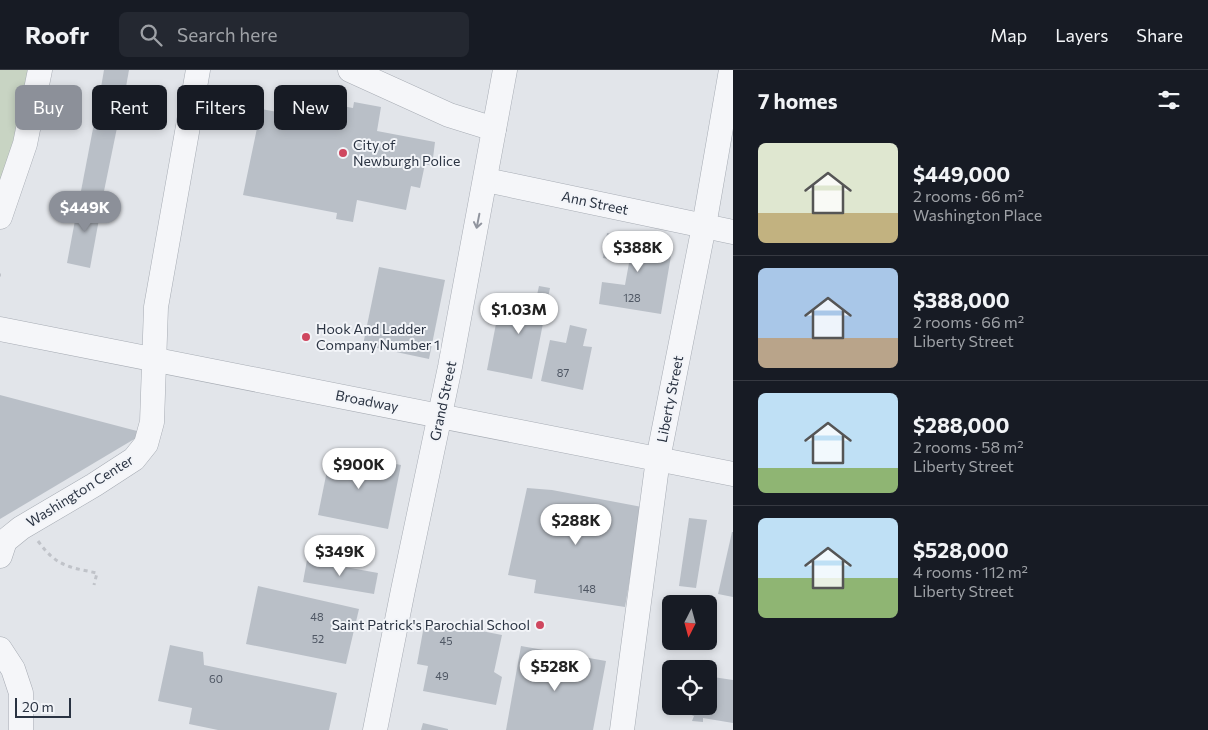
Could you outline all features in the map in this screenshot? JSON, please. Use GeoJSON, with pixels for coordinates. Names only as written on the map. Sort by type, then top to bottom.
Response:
{"type":"FeatureCollection","features":[{"type":"Feature","properties":{"kind":"street"},"geometry":{"type":"LineString","coordinates":[[0,217],[25,144],[40,70]]}},
{"type":"Feature","properties":{"kind":"street","name":"Washington Center"},"geometry":{"type":"LineString","coordinates":[[0,556],[5,541],[27,524],[134,459],[146,444],[152,422],[156,307],[198,70]]}},
{"type":"Feature","properties":{"kind":"street"},"geometry":{"type":"LineString","coordinates":[[350,70],[449,114],[494,129]]}},
{"type":"Feature","properties":{"kind":"street","name":"Grand Street"},"geometry":{"type":"LineString","coordinates":[[375,730],[440,415],[486,180],[505,70]]}},
{"type":"Feature","properties":{"kind":"street","name":"Liberty Street"},"geometry":{"type":"LineString","coordinates":[[622,730],[658,459],[704,226],[731,70]]}},
{"type":"Feature","properties":{"kind":"street","name":"Ann Street"},"geometry":{"type":"LineString","coordinates":[[486,180],[733,232]]}},
{"type":"Feature","properties":{"kind":"street","name":"Broadway"},"geometry":{"type":"LineString","coordinates":[[0,329],[733,474]]}},
{"type":"Feature","properties":{"kind":"street"},"geometry":{"type":"LineString","coordinates":[[0,649],[13,669],[21,693],[21,730]]}},
{"type":"Feature","properties":{"kind":"path"},"geometry":{"type":"LineString","coordinates":[[27,524],[49,556],[75,569],[97,573],[94,585]]}},
{"type":"Feature","properties":{"kind":"green space"},"geometry":{"type":"Polygon","coordinates":[[[0,70],[40,70],[36,85],[15,85],[15,130],[23,130],[0,214],[0,70]]]}},
{"type":"Feature","properties":{"kind":"building"},"geometry":{"type":"Polygon","coordinates":[[[104,70],[129,70],[126,85],[101,85],[104,70]]]}},
{"type":"Feature","properties":{"kind":"building","name":"City of Newburgh Police"},"geometry":{"type":"Polygon","coordinates":[[[354,102],[381,107],[377,131],[435,142],[432,166],[425,164],[420,188],[411,186],[406,210],[357,200],[353,222],[336,219],[337,213],[243,195],[257,130],[264,130],[264,110],[274,111],[274,130],[347,130],[347,107],[353,108],[354,102]]]}},
{"type":"Feature","properties":{"kind":"building"},"geometry":{"type":"Polygon","coordinates":[[[93,130],[117,130],[103,196],[81,191],[93,130]]]}},
{"type":"Feature","properties":{"kind":"building"},"geometry":{"type":"Polygon","coordinates":[[[79,199],[102,203],[90,268],[67,263],[79,199]]]}},
{"type":"Feature","properties":{"kind":"building"},"geometry":{"type":"Polygon","coordinates":[[[607,233],[673,244],[661,314],[599,304],[602,282],[625,285],[629,263],[603,258],[607,233]]]}},
{"type":"Feature","properties":{"kind":"building"},"geometry":{"type":"Polygon","coordinates":[[[379,267],[445,280],[429,359],[363,345],[379,267]]]}},
{"type":"Feature","properties":{"kind":"building"},"geometry":{"type":"Polygon","coordinates":[[[539,286],[550,288],[532,379],[487,370],[501,298],[525,303],[527,293],[537,295],[539,286]]]}},
{"type":"Feature","properties":{"kind":"building"},"geometry":{"type":"Polygon","coordinates":[[[570,325],[587,329],[583,346],[592,347],[583,390],[541,381],[550,340],[566,343],[570,325]]]}},
{"type":"Feature","properties":{"kind":"building"},"geometry":{"type":"Polygon","coordinates":[[[0,395],[137,431],[136,438],[0,519],[0,395]]]}},
{"type":"Feature","properties":{"kind":"building"},"geometry":{"type":"Polygon","coordinates":[[[331,451],[401,465],[388,529],[318,515],[331,451]]]}},
{"type":"Feature","properties":{"kind":"building"},"geometry":{"type":"Polygon","coordinates":[[[527,488],[552,490],[642,507],[625,607],[534,593],[536,580],[508,575],[527,488]]]}},
{"type":"Feature","properties":{"kind":"building"},"geometry":{"type":"Polygon","coordinates":[[[689,518],[707,520],[696,588],[679,586],[689,518]]]}},
{"type":"Feature","properties":{"kind":"building"},"geometry":{"type":"Polygon","coordinates":[[[733,532],[733,597],[718,594],[733,532]]]}},
{"type":"Feature","properties":{"kind":"building"},"geometry":{"type":"Polygon","coordinates":[[[307,560],[378,573],[374,594],[303,582],[307,560]]]}},
{"type":"Feature","properties":{"kind":"building"},"geometry":{"type":"Polygon","coordinates":[[[258,586],[359,609],[346,664],[246,644],[258,586]]]}},
{"type":"Feature","properties":{"kind":"building"},"geometry":{"type":"Polygon","coordinates":[[[425,620],[502,635],[494,672],[502,677],[496,705],[423,691],[428,666],[417,664],[425,620]]]}},
{"type":"Feature","properties":{"kind":"building"},"geometry":{"type":"Polygon","coordinates":[[[170,645],[203,652],[204,665],[337,693],[329,730],[218,730],[189,724],[192,708],[158,701],[170,645]]]}},
{"type":"Feature","properties":{"kind":"building"},"geometry":{"type":"Polygon","coordinates":[[[521,646],[606,661],[593,730],[506,730],[521,646]]]}},
{"type":"Feature","properties":{"kind":"building"},"geometry":{"type":"Polygon","coordinates":[[[717,678],[733,680],[733,723],[703,718],[703,722],[692,721],[694,716],[692,715],[717,715],[717,678]]]}},
{"type":"Feature","properties":{"kind":"building"},"geometry":{"type":"Polygon","coordinates":[[[423,723],[448,729],[448,730],[421,730],[423,723]]]}},
{"type":"Feature","properties":{"kind":"place","name":"City of Newburgh Police"},"geometry":{"type":"Point","coordinates":[343,153]}},
{"type":"Feature","properties":{"kind":"place","name":"Hook And Ladder Company Number 1"},"geometry":{"type":"Point","coordinates":[306,337]}},
{"type":"Feature","properties":{"kind":"place","name":"Saint Patrick's Parochial School"},"geometry":{"type":"Point","coordinates":[540,625]}}]}
